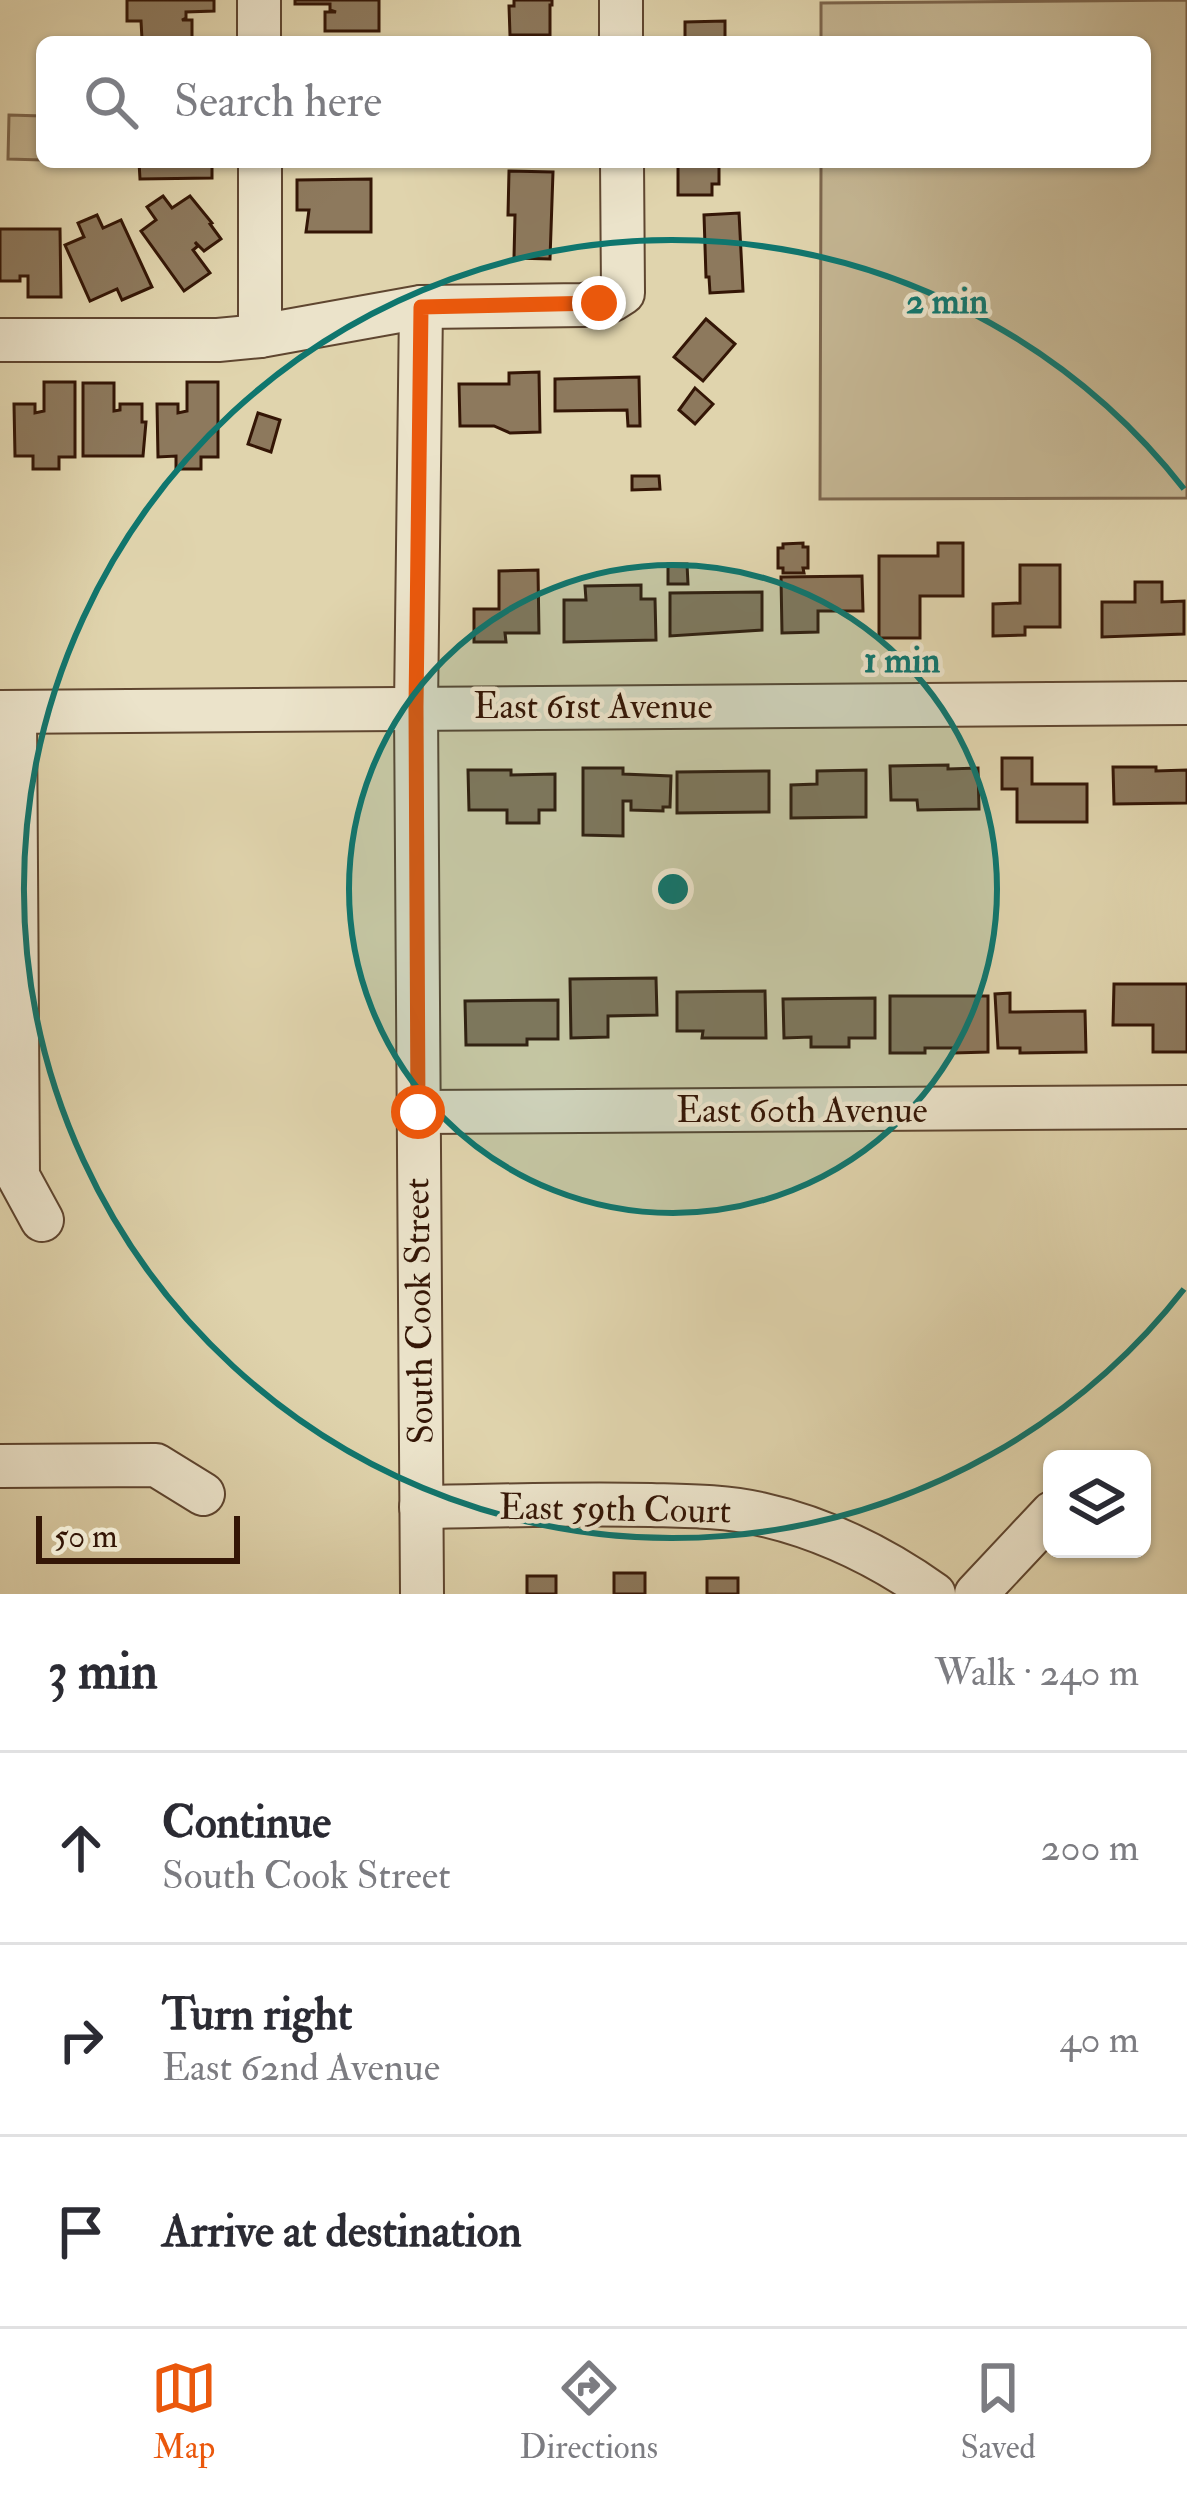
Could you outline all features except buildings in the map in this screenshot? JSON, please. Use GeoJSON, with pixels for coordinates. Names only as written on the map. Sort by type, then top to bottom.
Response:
{"type":"FeatureCollection","features":[{"type":"Feature","properties":{"kind":"street"},"geometry":{"type":"LineString","coordinates":[[259,0],[259,36]]}},
{"type":"Feature","properties":{"kind":"street"},"geometry":{"type":"LineString","coordinates":[[621,0],[621,36]]}},
{"type":"Feature","properties":{"kind":"street"},"geometry":{"type":"LineString","coordinates":[[260,168],[260,336]]}},
{"type":"Feature","properties":{"kind":"street"},"geometry":{"type":"LineString","coordinates":[[0,340],[218,340],[401,312],[611,300],[623,293],[622,168]]}},
{"type":"Feature","properties":{"kind":"street","name":"South Cook Street"},"geometry":{"type":"LineString","coordinates":[[401,312],[416,707],[422,1594]]}},
{"type":"Feature","properties":{"kind":"street","name":"East 61st Avenue"},"geometry":{"type":"LineString","coordinates":[[8,712],[1187,703]]}},
{"type":"Feature","properties":{"kind":"street"},"geometry":{"type":"LineString","coordinates":[[8,712],[18,1176],[43,1220]]}},
{"type":"Feature","properties":{"kind":"street","name":"East 60th Avenue"},"geometry":{"type":"LineString","coordinates":[[418,1112],[1187,1107]]}},
{"type":"Feature","properties":{"kind":"street"},"geometry":{"type":"LineString","coordinates":[[0,1466],[156,1465],[203,1494]]}},
{"type":"Feature","properties":{"kind":"street","name":"East 59th Court"},"geometry":{"type":"LineString","coordinates":[[421,1507],[622,1504],[755,1513],[801,1524],[874,1556],[934,1594]]}},
{"type":"Feature","properties":{"kind":"street"},"geometry":{"type":"LineString","coordinates":[[976,1594],[1043,1523]]}},
{"type":"Feature","properties":{"kind":"shaded area"},"geometry":{"type":"Polygon","coordinates":[[[1187,0],[1187,498],[820,499],[821,168],[1151,168],[1151,36],[821,36],[821,3],[1187,0]]]}},
{"type":"Feature","properties":{"kind":"shaded area"},"geometry":{"type":"Polygon","coordinates":[[[9,115],[36,116],[36,160],[8,159],[9,115]]]}},
{"type":"Feature","properties":{"kind":"route"},"geometry":{"type":"LineString","coordinates":[[418,1112],[421,307],[599,303]]}}]}
